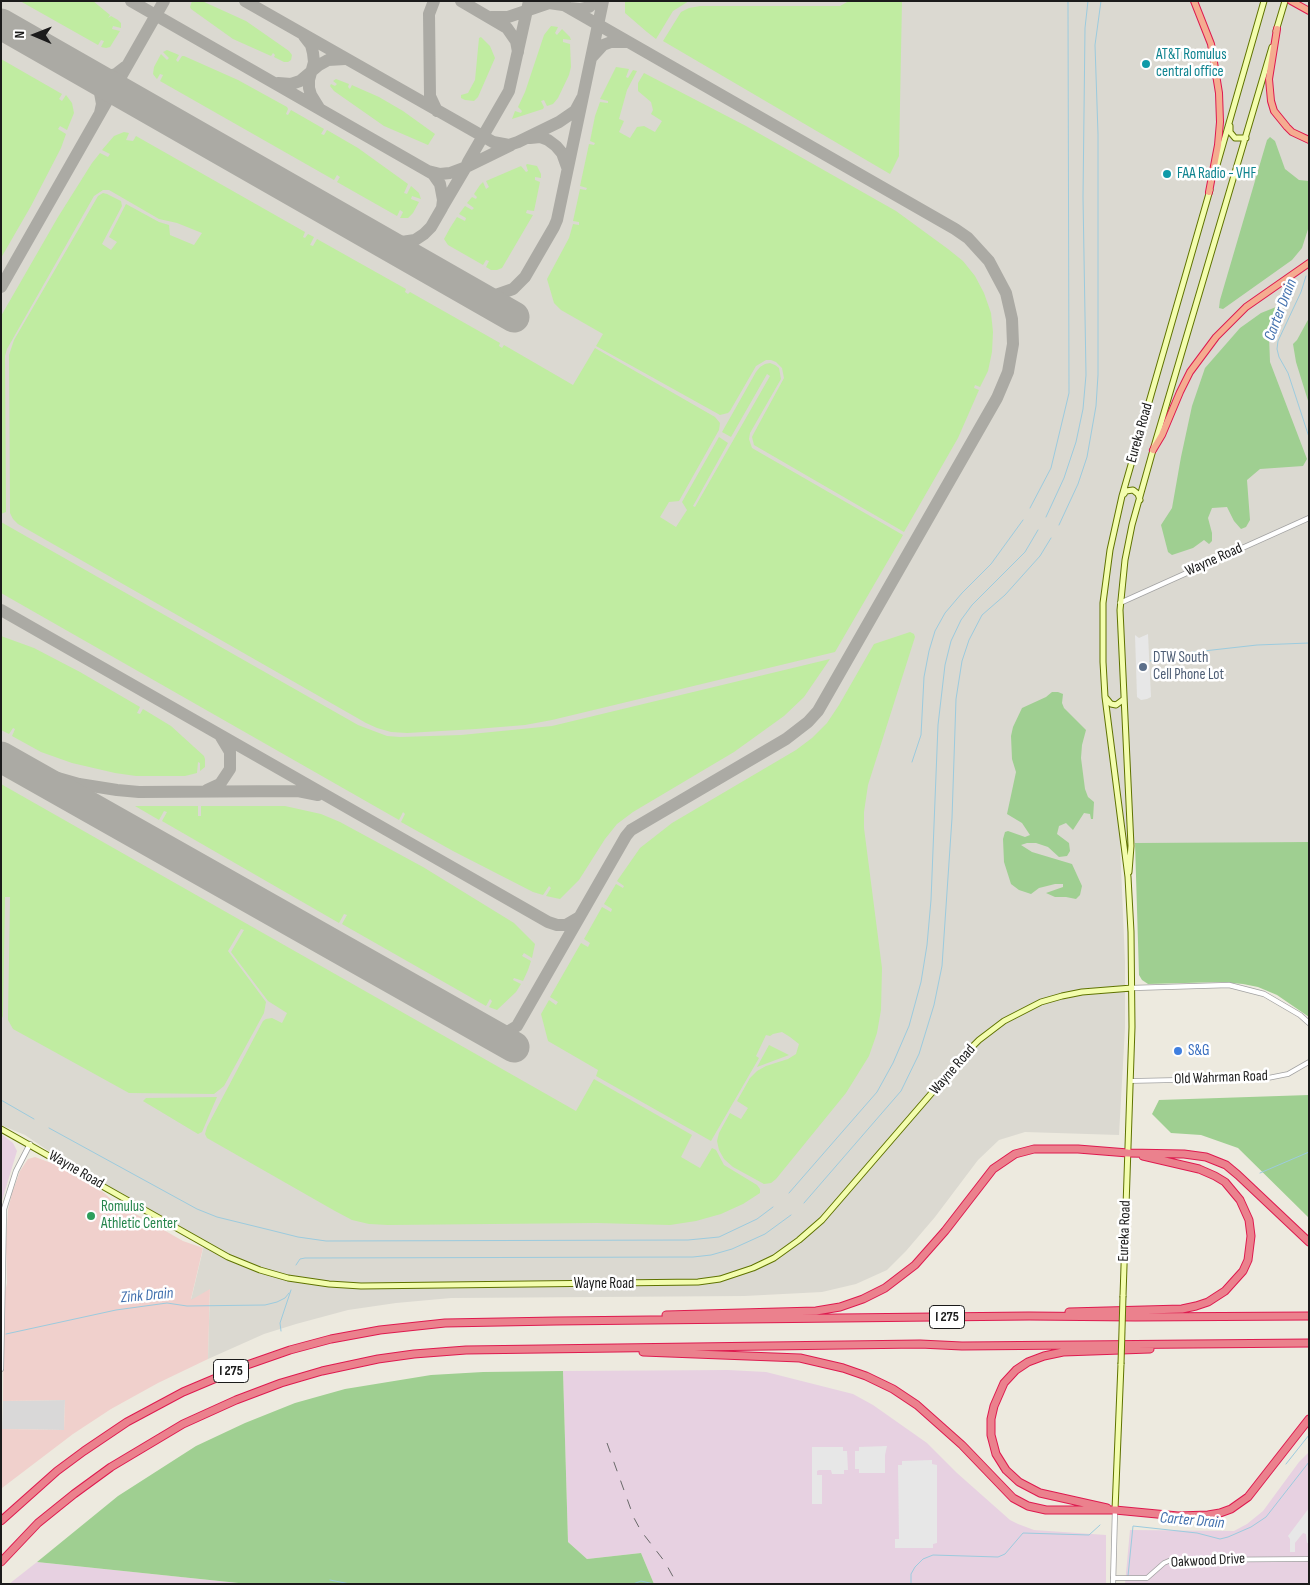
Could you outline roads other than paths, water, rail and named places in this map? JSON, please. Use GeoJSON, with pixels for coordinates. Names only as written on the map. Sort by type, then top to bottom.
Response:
{"type":"FeatureCollection","features":[{"type":"Feature","properties":{"kind":"highway"},"geometry":{"type":"LineString","coordinates":[[1194,1],[1211,44],[1219,92],[1220,122],[1218,145],[1209,192]]}},
{"type":"Feature","properties":{"kind":"highway"},"geometry":{"type":"LineString","coordinates":[[1292,2],[1309,11]]}},
{"type":"Feature","properties":{"kind":"highway"},"geometry":{"type":"LineString","coordinates":[[1277,29],[1269,79],[1271,101],[1274,110],[1286,127],[1309,140]]}},
{"type":"Feature","properties":{"kind":"highway"},"geometry":{"type":"LineString","coordinates":[[1153,450],[1162,435],[1190,372],[1216,337],[1246,307],[1309,263]]}},
{"type":"Feature","properties":{"kind":"highway"},"geometry":{"type":"LineString","coordinates":[[585,1320],[646,1315],[790,1313],[840,1307],[863,1299],[885,1288],[915,1265],[1000,1162],[1015,1154],[1042,1148],[1184,1154],[1216,1160],[1238,1175],[1309,1242]]}},
{"type":"Feature","properties":{"kind":"highway"},"geometry":{"type":"LineString","coordinates":[[1029,1316],[1074,1312],[1182,1309],[1196,1306],[1217,1297],[1235,1281],[1242,1271],[1248,1260],[1251,1236],[1249,1220],[1245,1209],[1225,1182],[1199,1169],[1128,1153]]}},
{"type":"Feature","properties":{"kind":"highway","name":"I 275"},"geometry":{"type":"LineString","coordinates":[[1,1521],[64,1466],[127,1422],[200,1384],[265,1358],[331,1339],[407,1326],[445,1323],[585,1320],[1029,1316],[1309,1316]]}},
{"type":"Feature","properties":{"kind":"highway","name":"I 275"},"geometry":{"type":"LineString","coordinates":[[1,1562],[38,1523],[74,1494],[134,1452],[197,1417],[236,1400],[274,1385],[341,1366],[414,1354],[466,1350],[920,1344],[972,1346],[1309,1343]]}},
{"type":"Feature","properties":{"kind":"highway"},"geometry":{"type":"LineString","coordinates":[[1115,1510],[1040,1493],[1019,1482],[1006,1470],[996,1454],[991,1435],[991,1419],[994,1406],[1004,1383],[1016,1370],[1028,1362],[1063,1352],[1138,1350],[1215,1344]]}},
{"type":"Feature","properties":{"kind":"highway"},"geometry":{"type":"LineString","coordinates":[[588,1348],[657,1353],[780,1356],[800,1358],[843,1368],[892,1389],[917,1405],[962,1445],[1013,1498],[1036,1508],[1046,1510],[1115,1510],[1194,1516],[1208,1515],[1231,1509],[1248,1497],[1257,1487],[1309,1419]]}},
{"type":"Feature","properties":{"kind":"main road","name":"Eureka Road"},"geometry":{"type":"LineString","coordinates":[[1115,1510],[1132,988],[1128,877],[1105,697],[1102,634],[1104,593],[1110,550],[1122,496],[1264,1]]}},
{"type":"Feature","properties":{"kind":"main road","name":"Eureka Road"},"geometry":{"type":"LineString","coordinates":[[1128,877],[1131,846],[1120,602],[1127,547],[1153,450],[1285,1]]}},
{"type":"Feature","properties":{"kind":"main road"},"geometry":{"type":"LineString","coordinates":[[1243,75],[1230,132],[1235,138],[1246,138]]}},
{"type":"Feature","properties":{"kind":"main road"},"geometry":{"type":"LineString","coordinates":[[1122,496],[1126,491],[1133,490],[1138,494],[1140,501]]}},
{"type":"Feature","properties":{"kind":"main road"},"geometry":{"type":"LineString","coordinates":[[1105,697],[1114,705],[1118,705],[1124,698]]}},
{"type":"Feature","properties":{"kind":"main road","name":"Wayne Road"},"geometry":{"type":"LineString","coordinates":[[1,1129],[228,1257],[260,1270],[288,1278],[361,1286],[670,1284],[709,1281],[731,1276],[764,1263],[784,1252],[815,1227],[968,1051],[1004,1021],[1041,1002],[1062,996],[1082,992],[1132,988]]}},
{"type":"Feature","properties":{"kind":"street","name":"Wayne Road"},"geometry":{"type":"LineString","coordinates":[[1120,602],[1309,518]]}},
{"type":"Feature","properties":{"kind":"street"},"geometry":{"type":"LineString","coordinates":[[1132,988],[1229,985],[1264,994],[1300,1015],[1309,1023]]}},
{"type":"Feature","properties":{"kind":"street","name":"Old Wahrman Road"},"geometry":{"type":"LineString","coordinates":[[1130,1081],[1268,1078],[1288,1074],[1309,1062]]}},
{"type":"Feature","properties":{"kind":"street"},"geometry":{"type":"LineString","coordinates":[[1,1369],[4,1209],[13,1177],[30,1144]]}},
{"type":"Feature","properties":{"kind":"street","name":"Eureka Road"},"geometry":{"type":"LineString","coordinates":[[1113,1581],[1115,1510]]}},
{"type":"Feature","properties":{"kind":"street","name":"Oakwood Drive"},"geometry":{"type":"LineString","coordinates":[[1113,1581],[1147,1578],[1164,1563],[1171,1560],[1309,1558]]}},
{"type":"Feature","properties":{"kind":"waterway"},"geometry":{"type":"LineString","coordinates":[[1030,508],[1051,468],[1069,393],[1068,1]]}},
{"type":"Feature","properties":{"kind":"waterway"},"geometry":{"type":"LineString","coordinates":[[1046,517],[1064,478],[1076,442],[1083,409],[1086,375],[1083,197],[1085,28],[1088,1]]}},
{"type":"Feature","properties":{"kind":"waterway"},"geometry":{"type":"LineString","coordinates":[[1059,525],[1078,484],[1087,457],[1096,406],[1098,375],[1098,134],[1095,45],[1101,1]]}},
{"type":"Feature","properties":{"kind":"waterway","name":"Carter Drain"},"geometry":{"type":"LineString","coordinates":[[1306,276],[1301,292],[1278,341],[1277,349],[1279,357],[1288,373],[1309,437]]}},
{"type":"Feature","properties":{"kind":"waterway"},"geometry":{"type":"LineString","coordinates":[[912,762],[921,735],[924,677],[935,631],[945,613],[991,564],[1023,520]]}},
{"type":"Feature","properties":{"kind":"waterway"},"geometry":{"type":"LineString","coordinates":[[1309,525],[1309,556]]}},
{"type":"Feature","properties":{"kind":"waterway"},"geometry":{"type":"LineString","coordinates":[[789,1193],[877,1092],[893,1063],[909,1026],[921,982],[927,945],[931,900],[938,725],[945,665],[951,641],[961,620],[972,605],[1025,552],[1038,530]]}},
{"type":"Feature","properties":{"kind":"waterway"},"geometry":{"type":"LineString","coordinates":[[804,1203],[901,1091],[919,1054],[934,1005],[942,966],[952,818],[956,699],[962,661],[969,640],[982,615],[1005,595],[1040,556],[1051,538]]}},
{"type":"Feature","properties":{"kind":"waterway"},"geometry":{"type":"LineString","coordinates":[[1168,655],[1257,645],[1309,643]]}},
{"type":"Feature","properties":{"kind":"waterway"},"geometry":{"type":"LineString","coordinates":[[1150,661],[1162,656]]}},
{"type":"Feature","properties":{"kind":"waterway"},"geometry":{"type":"LineString","coordinates":[[1,1100],[34,1119]]}},
{"type":"Feature","properties":{"kind":"waterway"},"geometry":{"type":"LineString","coordinates":[[49,1128],[197,1209],[217,1217],[298,1237],[326,1241],[688,1240],[719,1237],[757,1219],[773,1207]]}},
{"type":"Feature","properties":{"kind":"waterway"},"geometry":{"type":"LineString","coordinates":[[1260,1173],[1309,1152]]}},
{"type":"Feature","properties":{"kind":"waterway"},"geometry":{"type":"LineString","coordinates":[[296,1265],[300,1259],[305,1258],[693,1257],[711,1255],[732,1249],[765,1234],[791,1215]]}},
{"type":"Feature","properties":{"kind":"waterway"},"geometry":{"type":"LineString","coordinates":[[281,1331],[280,1323],[291,1290]]}},
{"type":"Feature","properties":{"kind":"waterway","name":"Zink Drain"},"geometry":{"type":"LineString","coordinates":[[6,1334],[116,1310],[167,1303],[187,1306],[265,1305],[277,1302],[285,1298],[289,1293]]}},
{"type":"Feature","properties":{"kind":"waterway"},"geometry":{"type":"LineString","coordinates":[[1286,1464],[1309,1435]]}},
{"type":"Feature","properties":{"kind":"waterway","name":"Carter Drain"},"geometry":{"type":"LineString","coordinates":[[1128,1576],[1133,1526],[1197,1533],[1220,1539],[1228,1537],[1251,1527],[1266,1517],[1309,1462]]}},
{"type":"Feature","properties":{"kind":"waterway","name":"Carter Drain"},"geometry":{"type":"LineString","coordinates":[[911,1584],[911,1574],[915,1567],[923,1559],[933,1555],[998,1557],[1005,1554],[1023,1533],[1089,1535],[1100,1525]]}},
{"type":"Feature","properties":{"kind":"waterway"},"geometry":{"type":"LineString","coordinates":[[330,1580],[350,1584]]}},
{"type":"Feature","properties":{"kind":"waterway"},"geometry":{"type":"LineString","coordinates":[[633,1584],[641,1581],[654,1584]]}},
{"type":"Feature","properties":{"kind":"railway"},"geometry":{"type":"LineString","coordinates":[[607,1443],[634,1518],[641,1531],[665,1562],[677,1584]]}},
{"type":"Feature","properties":{"kind":"place","name":"AT&T Romulus central office"},"geometry":{"type":"Point","coordinates":[1146,64]}},
{"type":"Feature","properties":{"kind":"place","name":"FAA Radio - VHF"},"geometry":{"type":"Point","coordinates":[1167,174]}},
{"type":"Feature","properties":{"kind":"place","name":"DTW South Cell Phone Lot"},"geometry":{"type":"Point","coordinates":[1143,667]}},
{"type":"Feature","properties":{"kind":"place","name":"S&G"},"geometry":{"type":"Point","coordinates":[1178,1051]}},
{"type":"Feature","properties":{"kind":"place","name":"Romulus Athletic Center"},"geometry":{"type":"Point","coordinates":[91,1216]}}]}
